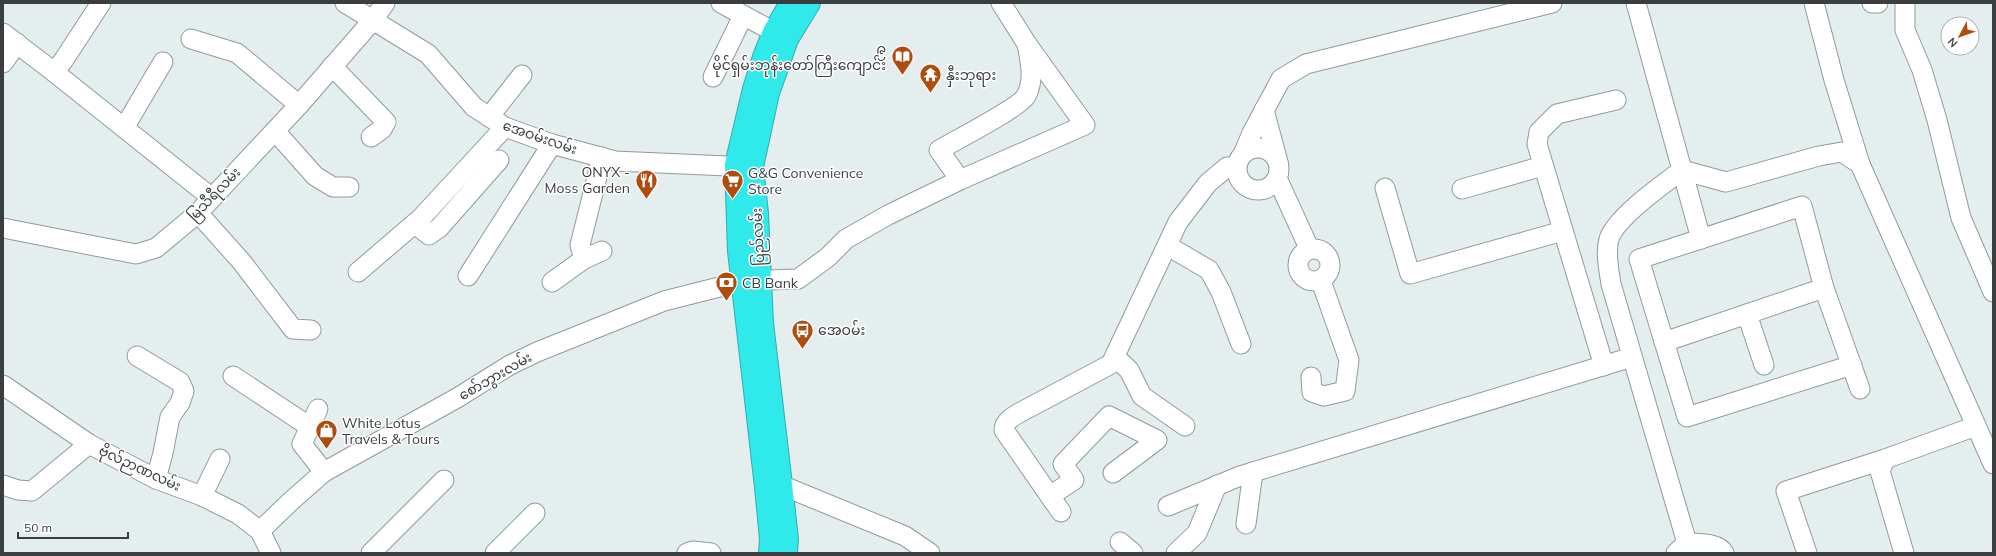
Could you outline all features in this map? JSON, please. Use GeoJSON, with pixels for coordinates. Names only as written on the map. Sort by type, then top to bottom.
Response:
{"type":"FeatureCollection","features":[{"type":"Feature","properties":{"kind":"highway","name":"ပြည်လမ်း"},"geometry":{"type":"LineString","coordinates":[[770,553],[774,486],[762,323],[752,280],[757,213],[744,166],[754,89],[774,32],[791,3]]}},
{"type":"Feature","properties":{"kind":"highway","name":"ပြည်လမ်း"},"geometry":{"type":"LineString","coordinates":[[744,166],[768,93],[788,39],[809,3]]}},
{"type":"Feature","properties":{"kind":"highway","name":"ပြည်လမ်း"},"geometry":{"type":"LineString","coordinates":[[774,486],[787,539],[786,553]]}},
{"type":"Feature","properties":{"kind":"street"},"geometry":{"type":"LineString","coordinates":[[54,72],[64,61],[101,3]]}},
{"type":"Feature","properties":{"kind":"street","name":"အေဝမ်းလမ်း"},"geometry":{"type":"LineString","coordinates":[[345,3],[428,54],[474,108],[505,127],[552,144],[614,161],[744,166]]}},
{"type":"Feature","properties":{"kind":"street","name":"မြသီရီလမ်း"},"geometry":{"type":"LineString","coordinates":[[3,228],[136,254],[156,248],[198,213],[275,131],[373,20],[386,3]]}},
{"type":"Feature","properties":{"kind":"street"},"geometry":{"type":"LineString","coordinates":[[960,180],[939,150],[1008,111],[1026,97],[1031,82],[1031,64],[1027,44],[1001,3]]}},
{"type":"Feature","properties":{"kind":"street"},"geometry":{"type":"LineString","coordinates":[[1062,512],[1004,430],[1007,421],[1019,413],[1111,364],[1178,222],[1208,183],[1227,167],[1240,160],[1251,148],[1259,148],[1267,150],[1274,155],[1277,170],[1272,185],[1264,189],[1256,190],[1241,182],[1237,175],[1240,160],[1264,110],[1281,80],[1306,64],[1552,3]]}},
{"type":"Feature","properties":{"kind":"street"},"geometry":{"type":"LineString","coordinates":[[1636,3],[1702,239]]}},
{"type":"Feature","properties":{"kind":"street"},"geometry":{"type":"LineString","coordinates":[[1814,3],[1834,80],[1860,164],[1993,464]]}},
{"type":"Feature","properties":{"kind":"street"},"geometry":{"type":"LineString","coordinates":[[1872,3],[1878,3]]}},
{"type":"Feature","properties":{"kind":"street"},"geometry":{"type":"LineString","coordinates":[[1905,3],[1905,30],[1922,70],[1935,113],[1961,218],[1993,292]]}},
{"type":"Feature","properties":{"kind":"street"},"geometry":{"type":"LineString","coordinates":[[713,77],[730,7],[774,32]]}},
{"type":"Feature","properties":{"kind":"street"},"geometry":{"type":"LineString","coordinates":[[3,62],[10,38],[212,198]]}},
{"type":"Feature","properties":{"kind":"street"},"geometry":{"type":"LineString","coordinates":[[191,39],[237,53],[299,105]]}},
{"type":"Feature","properties":{"kind":"street","name":"စော်ဘွားလမ်း"},"geometry":{"type":"LineString","coordinates":[[260,531],[324,472],[457,398],[510,365],[537,352],[664,301],[752,280],[798,279],[828,257],[846,239],[888,215],[960,180],[1085,125],[1027,44]]}},
{"type":"Feature","properties":{"kind":"street"},"geometry":{"type":"LineString","coordinates":[[124,128],[163,62]]}},
{"type":"Feature","properties":{"kind":"street"},"geometry":{"type":"LineString","coordinates":[[332,66],[386,122],[382,129],[371,136]]}},
{"type":"Feature","properties":{"kind":"street"},"geometry":{"type":"LineString","coordinates":[[489,117],[522,75]]}},
{"type":"Feature","properties":{"kind":"street"},"geometry":{"type":"LineString","coordinates":[[1604,366],[1537,144],[1539,132],[1557,114],[1616,100]]}},
{"type":"Feature","properties":{"kind":"street"},"geometry":{"type":"LineString","coordinates":[[1264,110],[1277,170],[1309,248]]}},
{"type":"Feature","properties":{"kind":"street"},"geometry":{"type":"LineString","coordinates":[[358,272],[415,224],[466,172],[505,127]]}},
{"type":"Feature","properties":{"kind":"street"},"geometry":{"type":"LineString","coordinates":[[275,131],[316,176],[334,187],[349,187]]}},
{"type":"Feature","properties":{"kind":"street"},"geometry":{"type":"LineString","coordinates":[[468,276],[552,144]]}},
{"type":"Feature","properties":{"kind":"street"},"geometry":{"type":"LineString","coordinates":[[1682,170],[1726,182],[1819,156],[1842,152],[1860,164]]}},
{"type":"Feature","properties":{"kind":"street"},"geometry":{"type":"LineString","coordinates":[[584,259],[580,245],[602,157]]}},
{"type":"Feature","properties":{"kind":"street"},"geometry":{"type":"LineString","coordinates":[[415,224],[429,235],[439,228],[499,160]]}},
{"type":"Feature","properties":{"kind":"street"},"geometry":{"type":"LineString","coordinates":[[1462,189],[1543,166]]}},
{"type":"Feature","properties":{"kind":"street"},"geometry":{"type":"LineString","coordinates":[[1682,170],[1656,189],[1633,209],[1613,230],[1609,239],[1608,264],[1611,284],[1632,357],[1682,548],[1711,545],[1723,550],[1724,553]]}},
{"type":"Feature","properties":{"kind":"street"},"geometry":{"type":"LineString","coordinates":[[1385,188],[1410,274],[1563,230]]}},
{"type":"Feature","properties":{"kind":"street"},"geometry":{"type":"LineString","coordinates":[[1852,365],[1687,417],[1639,259],[1802,206],[1824,288],[1852,365],[1860,389]]}},
{"type":"Feature","properties":{"kind":"street"},"geometry":{"type":"LineString","coordinates":[[198,213],[240,261],[293,329],[311,330]]}},
{"type":"Feature","properties":{"kind":"street"},"geometry":{"type":"LineString","coordinates":[[1168,246],[1209,270],[1221,292],[1241,344]]}},
{"type":"Feature","properties":{"kind":"street"},"geometry":{"type":"LineString","coordinates":[[1309,248],[1321,250],[1330,259],[1330,271],[1322,281]]}},
{"type":"Feature","properties":{"kind":"street"},"geometry":{"type":"LineString","coordinates":[[1309,248],[1298,258],[1298,271],[1308,281],[1322,281]]}},
{"type":"Feature","properties":{"kind":"street"},"geometry":{"type":"LineString","coordinates":[[552,282],[584,259],[602,251]]}},
{"type":"Feature","properties":{"kind":"street"},"geometry":{"type":"LineString","coordinates":[[1311,377],[1312,392],[1324,396],[1345,391],[1349,360],[1322,281]]}},
{"type":"Feature","properties":{"kind":"street"},"geometry":{"type":"LineString","coordinates":[[1664,342],[1824,288]]}},
{"type":"Feature","properties":{"kind":"street"},"geometry":{"type":"LineString","coordinates":[[1747,314],[1764,365]]}},
{"type":"Feature","properties":{"kind":"street"},"geometry":{"type":"LineString","coordinates":[[136,356],[180,382],[184,391],[180,403],[170,417],[164,453],[156,479]]}},
{"type":"Feature","properties":{"kind":"street"},"geometry":{"type":"LineString","coordinates":[[1115,357],[1129,370],[1142,396],[1185,426]]}},
{"type":"Feature","properties":{"kind":"street"},"geometry":{"type":"LineString","coordinates":[[1168,506],[1217,485],[1253,472],[1632,357]]}},
{"type":"Feature","properties":{"kind":"street"},"geometry":{"type":"LineString","coordinates":[[233,376],[310,427]]}},
{"type":"Feature","properties":{"kind":"street","name":"ဗိုလ်ဉာဏလမ်း"},"geometry":{"type":"LineString","coordinates":[[3,385],[89,444],[156,479],[202,496],[238,514],[260,531],[271,553]]}},
{"type":"Feature","properties":{"kind":"street"},"geometry":{"type":"LineString","coordinates":[[318,409],[302,444],[324,472]]}},
{"type":"Feature","properties":{"kind":"street"},"geometry":{"type":"LineString","coordinates":[[1050,496],[1074,480],[1063,464],[1109,416],[1157,440],[1113,473]]}},
{"type":"Feature","properties":{"kind":"street"},"geometry":{"type":"LineString","coordinates":[[1807,553],[1786,491],[1885,459],[1976,426]]}},
{"type":"Feature","properties":{"kind":"street"},"geometry":{"type":"LineString","coordinates":[[3,485],[18,490],[32,491],[89,444]]}},
{"type":"Feature","properties":{"kind":"street"},"geometry":{"type":"LineString","coordinates":[[1885,459],[1880,470],[1904,553]]}},
{"type":"Feature","properties":{"kind":"street"},"geometry":{"type":"LineString","coordinates":[[202,496],[220,460]]}},
{"type":"Feature","properties":{"kind":"street"},"geometry":{"type":"LineString","coordinates":[[1246,524],[1253,472]]}},
{"type":"Feature","properties":{"kind":"street"},"geometry":{"type":"LineString","coordinates":[[371,553],[444,480]]}},
{"type":"Feature","properties":{"kind":"street"},"geometry":{"type":"LineString","coordinates":[[1176,553],[1196,533],[1217,485]]}},
{"type":"Feature","properties":{"kind":"street"},"geometry":{"type":"LineString","coordinates":[[774,486],[905,536],[930,553]]}},
{"type":"Feature","properties":{"kind":"street"},"geometry":{"type":"LineString","coordinates":[[496,553],[535,513]]}},
{"type":"Feature","properties":{"kind":"street"},"geometry":{"type":"LineString","coordinates":[[688,553],[711,553]]}},
{"type":"Feature","properties":{"kind":"place","name":"၉ မိုင်ရှမ်းဘုန်းတော်ကြီးကျောင်း"},"geometry":{"type":"Point","coordinates":[902,76]}},
{"type":"Feature","properties":{"kind":"place","name":"နှီးဘုရား"},"geometry":{"type":"Point","coordinates":[931,94]}},
{"type":"Feature","properties":{"kind":"place","name":"ONYX - Moss Garden"},"geometry":{"type":"Point","coordinates":[646,200]}},
{"type":"Feature","properties":{"kind":"place","name":"G&G Convenience Store"},"geometry":{"type":"Point","coordinates":[732,200]}},
{"type":"Feature","properties":{"kind":"place","name":"CB Bank"},"geometry":{"type":"Point","coordinates":[726,302]}},
{"type":"Feature","properties":{"kind":"place","name":"အေဝမ်း"},"geometry":{"type":"Point","coordinates":[802,350]}},
{"type":"Feature","properties":{"kind":"place","name":"White Lotus Travels & Tours"},"geometry":{"type":"Point","coordinates":[327,450]}}]}
